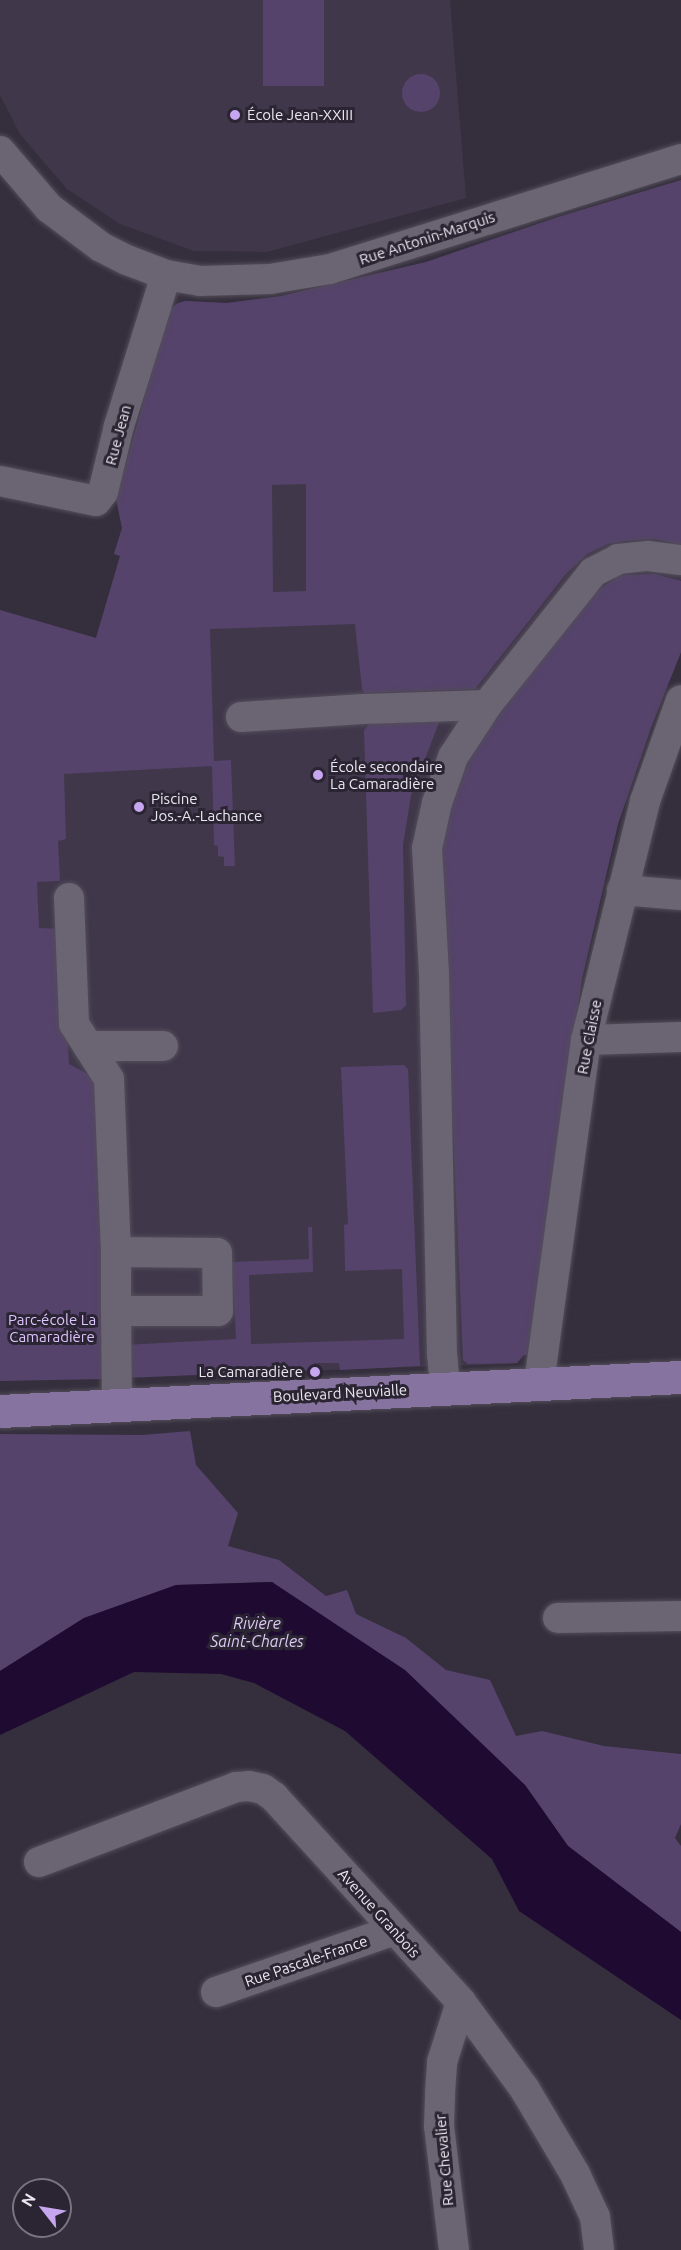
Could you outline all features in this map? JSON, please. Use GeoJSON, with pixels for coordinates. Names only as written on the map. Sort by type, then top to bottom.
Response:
{"type":"FeatureCollection","features":[{"type":"Feature","properties":{"kind":"main road","name":"Boulevard Neuvialle"},"geometry":{"type":"LineString","coordinates":[[0,1411],[117,1407],[445,1387],[681,1377]]}},
{"type":"Feature","properties":{"kind":"street","name":"Rue Antonin-Marquis"},"geometry":{"type":"LineString","coordinates":[[0,151],[49,208],[74,228],[127,260],[166,275],[200,281],[270,279],[330,269],[681,159]]}},
{"type":"Feature","properties":{"kind":"street","name":"Rue Jean"},"geometry":{"type":"LineString","coordinates":[[0,481],[96,501],[103,492],[119,426],[166,275]]}},
{"type":"Feature","properties":{"kind":"street"},"geometry":{"type":"LineString","coordinates":[[445,1387],[442,1355],[434,973],[427,848],[437,803],[453,757],[487,705],[594,572],[618,559],[648,556],[681,560]]}},
{"type":"Feature","properties":{"kind":"street","name":"Rue Claisse"},"geometry":{"type":"LineString","coordinates":[[539,1383],[586,1040],[645,801],[681,699]]}},
{"type":"Feature","properties":{"kind":"street"},"geometry":{"type":"LineString","coordinates":[[241,717],[363,709],[487,705]]}},
{"type":"Feature","properties":{"kind":"street"},"geometry":{"type":"LineString","coordinates":[[622,890],[681,895]]}},
{"type":"Feature","properties":{"kind":"street"},"geometry":{"type":"LineString","coordinates":[[69,898],[74,1024],[109,1079],[116,1252],[117,1407]]}},
{"type":"Feature","properties":{"kind":"street"},"geometry":{"type":"LineString","coordinates":[[586,1040],[681,1036]]}},
{"type":"Feature","properties":{"kind":"street"},"geometry":{"type":"LineString","coordinates":[[88,1046],[164,1046]]}},
{"type":"Feature","properties":{"kind":"street"},"geometry":{"type":"LineString","coordinates":[[116,1252],[217,1253],[218,1300],[218,1311],[116,1311]]}},
{"type":"Feature","properties":{"kind":"street"},"geometry":{"type":"LineString","coordinates":[[558,1618],[681,1616]]}},
{"type":"Feature","properties":{"kind":"street","name":"Avenue Granbois"},"geometry":{"type":"LineString","coordinates":[[39,1862],[236,1787],[249,1786],[263,1789],[274,1797],[461,2002],[524,2088],[575,2174],[595,2217],[599,2250]]}},
{"type":"Feature","properties":{"kind":"street","name":"Rue Pascale-France"},"geometry":{"type":"LineString","coordinates":[[216,1992],[395,1930]]}},
{"type":"Feature","properties":{"kind":"street","name":"Rue Chevalier"},"geometry":{"type":"LineString","coordinates":[[454,2250],[439,2126],[442,2062],[461,2002]]}},
{"type":"Feature","properties":{"kind":"shaded area","name":"École Jean-XXIII"},"geometry":{"type":"Polygon","coordinates":[[[0,0],[450,0],[466,198],[267,252],[194,251],[120,224],[67,189],[20,134],[0,95],[0,0]]]}},
{"type":"Feature","properties":{"kind":"shaded area","name":"École secondaire La Camaradière"},"geometry":{"type":"Polygon","coordinates":[[[681,180],[681,652],[652,725],[618,824],[582,979],[527,1355],[524,1355],[517,1363],[509,1364],[0,1381],[0,610],[96,638],[120,556],[114,554],[122,528],[116,499],[169,310],[185,301],[227,303],[281,296],[426,262],[558,217],[681,180]]]}},
{"type":"Feature","properties":{"kind":"green space"},"geometry":{"type":"Polygon","coordinates":[[[263,0],[324,0],[324,86],[263,86],[263,0]]]}},
{"type":"Feature","properties":{"kind":"green space"},"geometry":{"type":"Polygon","coordinates":[[[421,74],[428,75],[434,80],[439,86],[439,100],[434,106],[428,111],[421,112],[414,111],[408,106],[403,100],[402,93],[403,86],[408,80],[414,75],[421,74]]]}},
{"type":"Feature","properties":{"kind":"green space","name":"Parc-école La Camaradière"},"geometry":{"type":"Polygon","coordinates":[[[681,180],[681,545],[655,539],[625,541],[608,544],[587,554],[566,574],[475,689],[364,693],[355,624],[210,629],[214,761],[231,760],[235,866],[224,866],[224,857],[218,856],[218,846],[214,845],[212,766],[64,774],[66,839],[58,841],[60,881],[37,882],[39,928],[62,929],[69,1064],[95,1078],[106,1374],[104,1379],[0,1381],[0,610],[96,638],[120,556],[114,554],[122,528],[116,499],[169,310],[178,303],[185,301],[227,303],[281,296],[426,262],[558,217],[681,180]],[[306,484],[272,485],[273,592],[306,591],[306,484]]]}},
{"type":"Feature","properties":{"kind":"green space"},"geometry":{"type":"Polygon","coordinates":[[[655,574],[681,581],[681,652],[652,725],[618,824],[582,979],[527,1355],[524,1355],[517,1363],[468,1364],[463,1360],[441,849],[454,790],[483,736],[591,596],[619,575],[655,574]]]}},
{"type":"Feature","properties":{"kind":"green space"},"geometry":{"type":"Polygon","coordinates":[[[440,720],[411,795],[403,845],[406,1005],[401,1010],[373,1013],[364,730],[370,723],[440,720]]]}},
{"type":"Feature","properties":{"kind":"green space"},"geometry":{"type":"Polygon","coordinates":[[[404,1065],[408,1069],[420,1366],[340,1370],[339,1363],[314,1363],[314,1370],[125,1378],[124,1345],[236,1339],[232,1262],[309,1259],[308,1227],[312,1227],[313,1272],[249,1275],[251,1344],[404,1339],[402,1269],[345,1271],[344,1225],[348,1224],[341,1067],[404,1065]]]}},
{"type":"Feature","properties":{"kind":"green space"},"geometry":{"type":"Polygon","coordinates":[[[190,1431],[196,1465],[238,1513],[228,1546],[279,1560],[326,1596],[347,1590],[356,1614],[406,1638],[446,1670],[490,1680],[516,1736],[542,1731],[604,1746],[681,1754],[681,1824],[675,1838],[681,1846],[681,1932],[568,1846],[525,1785],[272,1582],[176,1585],[84,1618],[0,1671],[0,1434],[142,1435],[190,1431]]]}},
{"type":"Feature","properties":{"kind":"water","name":"Rivière Saint-Charles"},"geometry":{"type":"Polygon","coordinates":[[[272,1582],[405,1670],[525,1785],[568,1846],[681,1932],[681,2020],[519,1911],[492,1859],[345,1731],[254,1683],[221,1674],[134,1672],[0,1735],[0,1671],[84,1618],[176,1585],[272,1582]]]}},
{"type":"Feature","properties":{"kind":"place","name":"École Jean-XXIII"},"geometry":{"type":"Point","coordinates":[235,115]}},
{"type":"Feature","properties":{"kind":"place","name":"École secondaire La Camaradière"},"geometry":{"type":"Point","coordinates":[318,775]}},
{"type":"Feature","properties":{"kind":"place","name":"Piscine Jos.-A.-Lachance"},"geometry":{"type":"Point","coordinates":[139,807]}},
{"type":"Feature","properties":{"kind":"place","name":"La Camaradière"},"geometry":{"type":"Point","coordinates":[315,1372]}}]}
